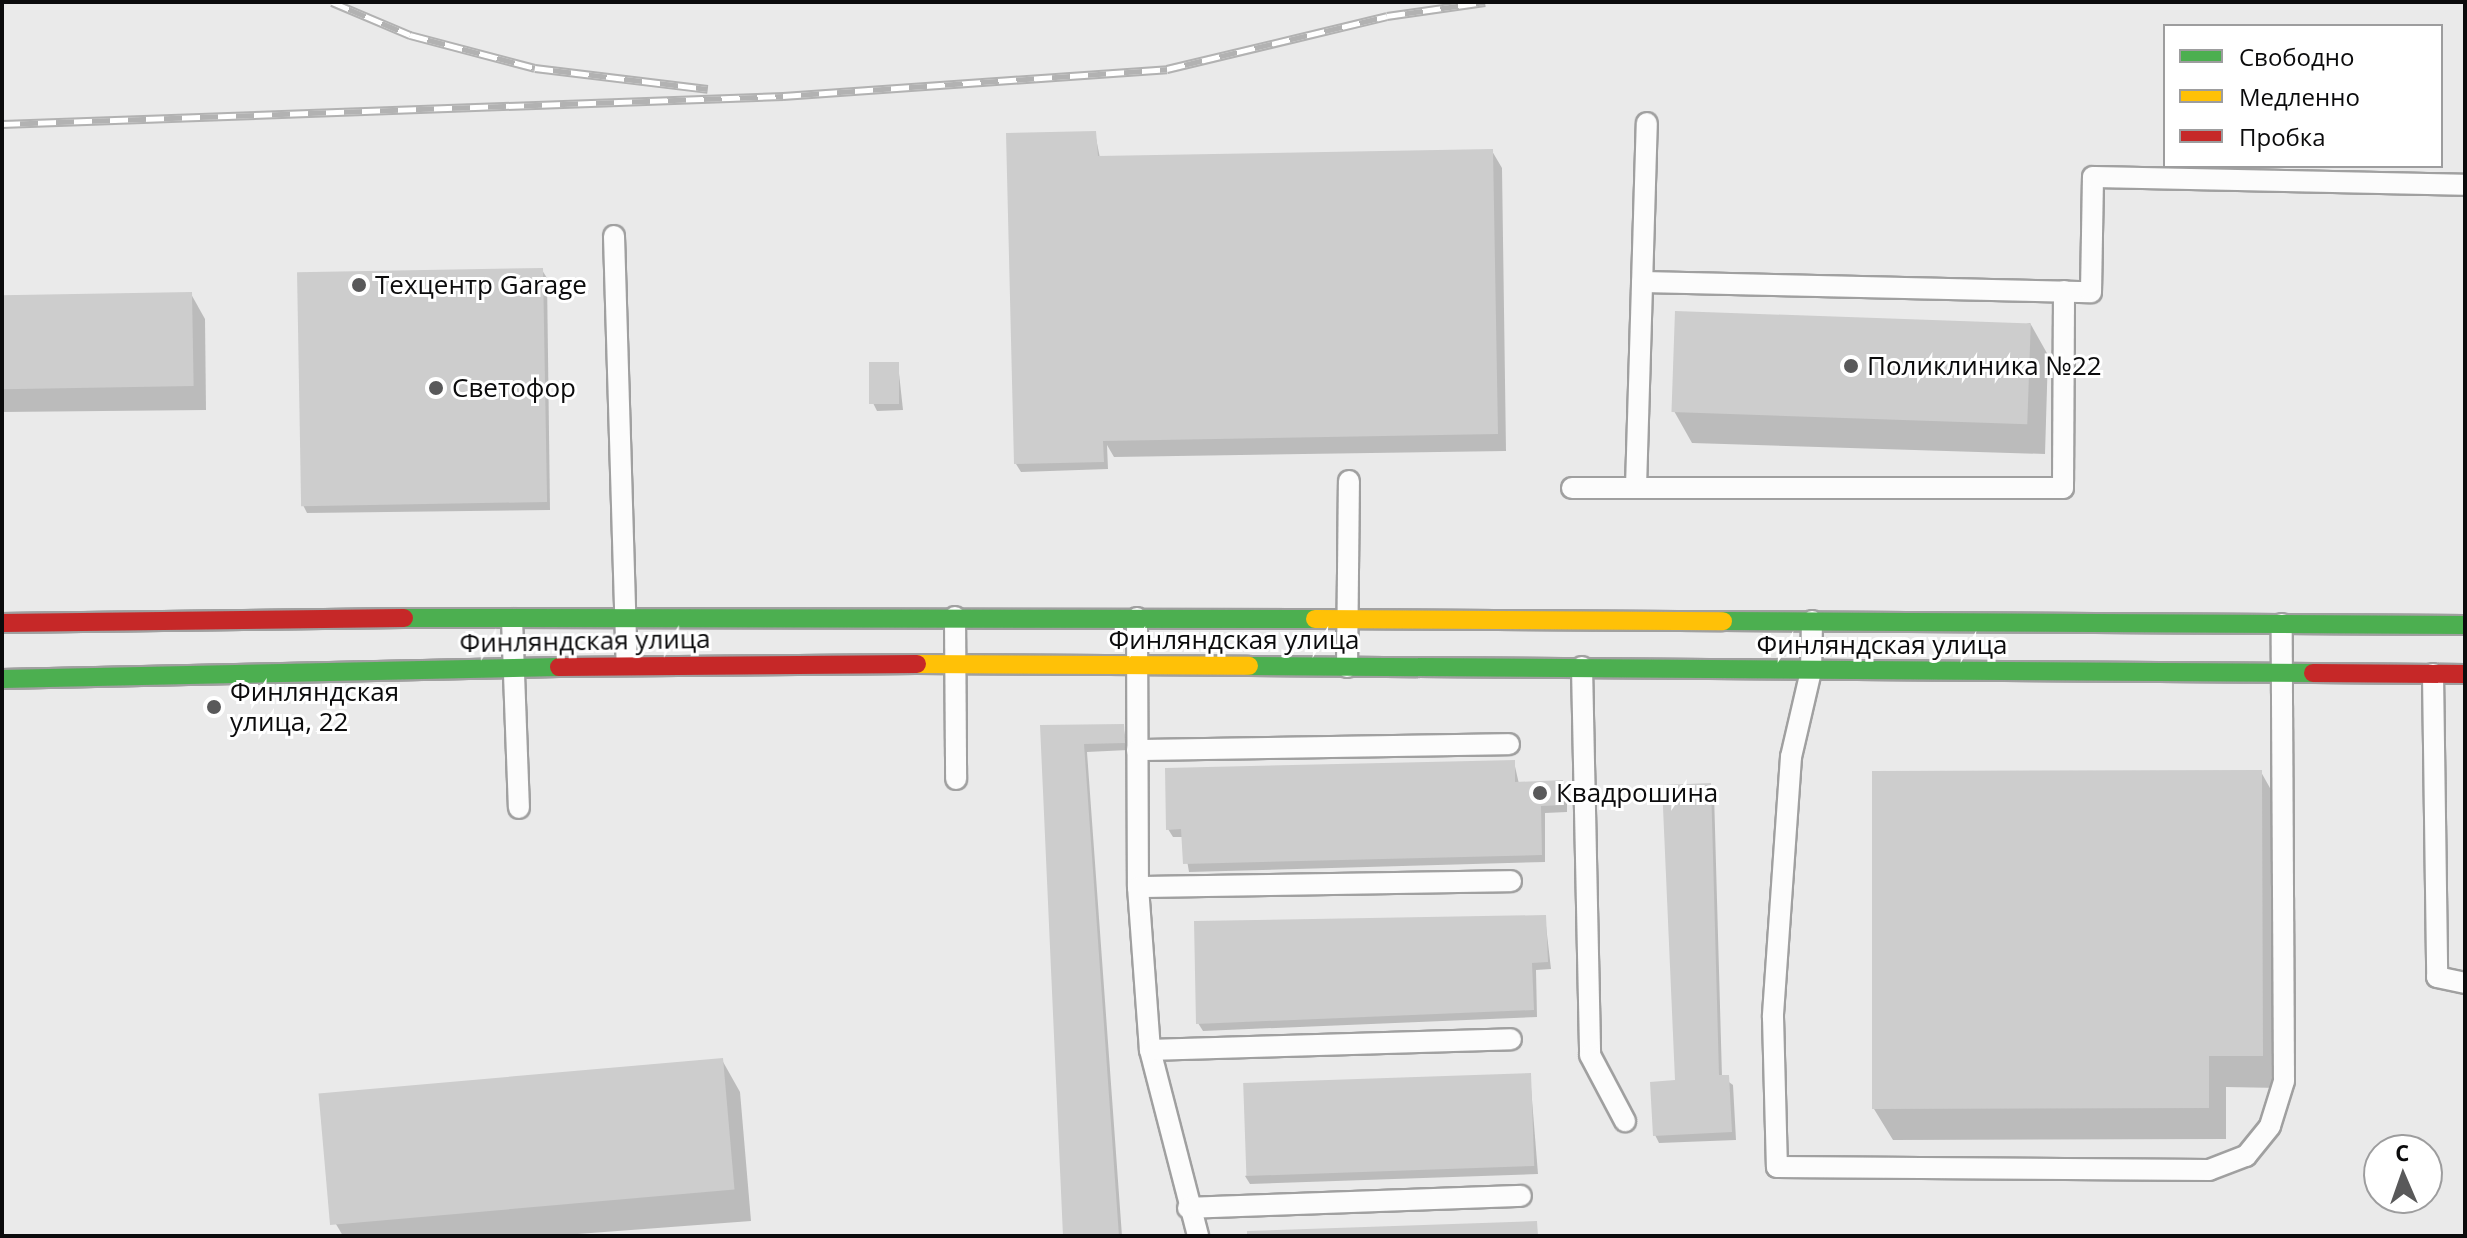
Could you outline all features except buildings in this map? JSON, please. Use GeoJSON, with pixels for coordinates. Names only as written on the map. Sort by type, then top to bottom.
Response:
{"type":"FeatureCollection","features":[{"type":"Feature","properties":{"kind":"street","name":"Финляндская улица"},"geometry":{"type":"LineString","coordinates":[[2,623],[626,616],[2465,625]]}},
{"type":"Feature","properties":{"kind":"street","name":"Финляндская улица"},"geometry":{"type":"LineString","coordinates":[[2,679],[627,665],[955,664],[2465,674]]}},
{"type":"Feature","properties":{"kind":"lane"},"geometry":{"type":"LineString","coordinates":[[1636,487],[1647,123]]}},
{"type":"Feature","properties":{"kind":"lane"},"geometry":{"type":"LineString","coordinates":[[1642,282],[2091,292],[2093,177],[2465,185]]}},
{"type":"Feature","properties":{"kind":"lane"},"geometry":{"type":"LineString","coordinates":[[614,236],[627,665]]}},
{"type":"Feature","properties":{"kind":"lane"},"geometry":{"type":"LineString","coordinates":[[1572,488],[2063,488],[2064,291]]}},
{"type":"Feature","properties":{"kind":"lane"},"geometry":{"type":"LineString","coordinates":[[1347,667],[1349,481]]}},
{"type":"Feature","properties":{"kind":"lane"},"geometry":{"type":"LineString","coordinates":[[955,617],[956,779]]}},
{"type":"Feature","properties":{"kind":"lane"},"geometry":{"type":"LineString","coordinates":[[1137,618],[1138,887],[1150,1050],[1188,1208],[1198,1236]]}},
{"type":"Feature","properties":{"kind":"lane"},"geometry":{"type":"LineString","coordinates":[[512,619],[519,808]]}},
{"type":"Feature","properties":{"kind":"lane"},"geometry":{"type":"LineString","coordinates":[[1812,621],[1811,671],[1791,757],[1775,987],[1777,1167],[2209,1170],[2246,1156],[2270,1126],[2284,1081],[2282,624]]}},
{"type":"Feature","properties":{"kind":"lane"},"geometry":{"type":"LineString","coordinates":[[1582,667],[1590,1055],[1625,1121]]}},
{"type":"Feature","properties":{"kind":"lane"},"geometry":{"type":"LineString","coordinates":[[2433,674],[2437,977],[2465,983]]}},
{"type":"Feature","properties":{"kind":"lane"},"geometry":{"type":"LineString","coordinates":[[1137,750],[1509,744]]}},
{"type":"Feature","properties":{"kind":"lane"},"geometry":{"type":"LineString","coordinates":[[1138,887],[1511,881]]}},
{"type":"Feature","properties":{"kind":"lane"},"geometry":{"type":"LineString","coordinates":[[1150,1050],[1511,1039]]}},
{"type":"Feature","properties":{"kind":"lane"},"geometry":{"type":"LineString","coordinates":[[1188,1208],[1521,1196]]}},
{"type":"Feature","properties":{"kind":"railway"},"geometry":{"type":"LineString","coordinates":[[332,2],[410,35],[535,68],[708,89]]}},
{"type":"Feature","properties":{"kind":"railway"},"geometry":{"type":"LineString","coordinates":[[2,124],[783,96],[1167,69],[1387,16],[1485,2]]}},
{"type":"Feature","properties":{"kind":"traffic: fast"},"geometry":{"type":"LineString","coordinates":[[404,618],[1315,619]]}},
{"type":"Feature","properties":{"kind":"traffic: fast"},"geometry":{"type":"LineString","coordinates":[[1723,621],[2465,625]]}},
{"type":"Feature","properties":{"kind":"traffic: fast"},"geometry":{"type":"LineString","coordinates":[[1249,666],[2313,673]]}},
{"type":"Feature","properties":{"kind":"traffic: fast"},"geometry":{"type":"LineString","coordinates":[[2,679],[559,667]]}},
{"type":"Feature","properties":{"kind":"traffic: slow"},"geometry":{"type":"LineString","coordinates":[[1315,619],[1723,621]]}},
{"type":"Feature","properties":{"kind":"traffic: slow"},"geometry":{"type":"LineString","coordinates":[[917,664],[1249,666]]}},
{"type":"Feature","properties":{"kind":"traffic: jam"},"geometry":{"type":"LineString","coordinates":[[2,623],[404,618]]}},
{"type":"Feature","properties":{"kind":"traffic: jam"},"geometry":{"type":"LineString","coordinates":[[559,667],[917,664]]}},
{"type":"Feature","properties":{"kind":"traffic: jam"},"geometry":{"type":"LineString","coordinates":[[2313,673],[2465,674]]}},
{"type":"Feature","properties":{"kind":"place","name":"Техцентр Garage"},"geometry":{"type":"Point","coordinates":[359,285]}},
{"type":"Feature","properties":{"kind":"place","name":"Поликлиника №22"},"geometry":{"type":"Point","coordinates":[1851,366]}},
{"type":"Feature","properties":{"kind":"place","name":"Светофор"},"geometry":{"type":"Point","coordinates":[436,388]}},
{"type":"Feature","properties":{"kind":"place","name":"Финляндская улица, 22"},"geometry":{"type":"Point","coordinates":[214,707]}},
{"type":"Feature","properties":{"kind":"place","name":"Квадрошина"},"geometry":{"type":"Point","coordinates":[1540,793]}}]}
